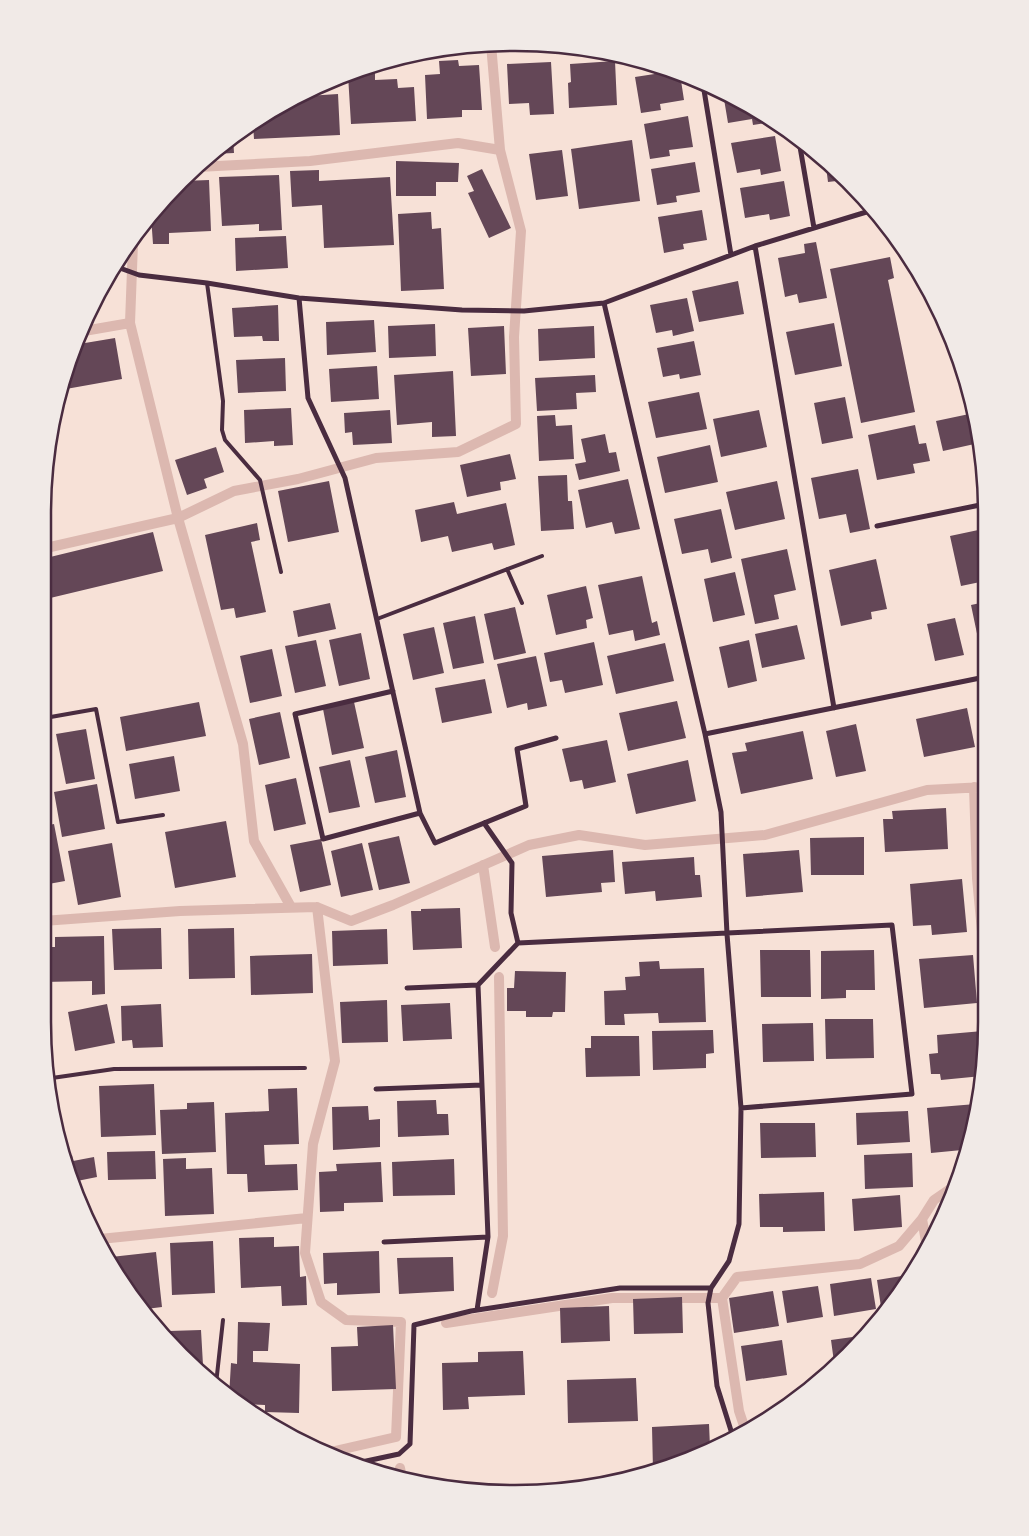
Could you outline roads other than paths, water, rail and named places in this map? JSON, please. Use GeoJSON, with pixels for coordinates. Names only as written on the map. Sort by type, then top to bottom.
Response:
{"type":"FeatureCollection","features":[{"type":"Feature","properties":{"kind":"street"},"geometry":{"type":"LineString","coordinates":[[704,93],[732,255]]}},
{"type":"Feature","properties":{"kind":"street"},"geometry":{"type":"LineString","coordinates":[[801,150],[814,228]]}},
{"type":"Feature","properties":{"kind":"street"},"geometry":{"type":"LineString","coordinates":[[121,269],[140,275],[299,298],[462,310],[524,312],[604,303],[754,246],[866,212]]}},
{"type":"Feature","properties":{"kind":"street"},"geometry":{"type":"LineString","coordinates":[[754,246],[834,708]]}},
{"type":"Feature","properties":{"kind":"street"},"geometry":{"type":"LineString","coordinates":[[299,298],[308,398],[345,478],[420,813],[436,843],[526,806],[517,750],[556,738]]}},
{"type":"Feature","properties":{"kind":"street"},"geometry":{"type":"LineString","coordinates":[[604,303],[705,734],[721,812],[727,934],[741,1108],[739,1224],[729,1261],[711,1288],[708,1304],[717,1386],[731,1431]]}},
{"type":"Feature","properties":{"kind":"street"},"geometry":{"type":"LineString","coordinates":[[877,526],[978,505]]}},
{"type":"Feature","properties":{"kind":"street"},"geometry":{"type":"LineString","coordinates":[[705,734],[978,678]]}},
{"type":"Feature","properties":{"kind":"street"},"geometry":{"type":"LineString","coordinates":[[393,691],[295,714],[297,724],[323,839],[420,813]]}},
{"type":"Feature","properties":{"kind":"street"},"geometry":{"type":"LineString","coordinates":[[484,823],[512,863],[511,913],[518,943]]}},
{"type":"Feature","properties":{"kind":"street"},"geometry":{"type":"LineString","coordinates":[[407,988],[478,985],[518,943],[892,925],[912,1094],[741,1108]]}},
{"type":"Feature","properties":{"kind":"street"},"geometry":{"type":"LineString","coordinates":[[478,985],[488,1238],[478,1310]]}},
{"type":"Feature","properties":{"kind":"street"},"geometry":{"type":"LineString","coordinates":[[376,1089],[482,1085]]}},
{"type":"Feature","properties":{"kind":"street"},"geometry":{"type":"LineString","coordinates":[[384,1242],[488,1238]]}},
{"type":"Feature","properties":{"kind":"street"},"geometry":{"type":"LineString","coordinates":[[368,1461],[398,1454],[410,1444],[414,1325],[478,1310],[620,1288],[711,1288]]}},
{"type":"Feature","properties":{"kind":"lane"},"geometry":{"type":"LineString","coordinates":[[207,284],[223,401],[222,430],[225,440],[260,480],[281,572]]}},
{"type":"Feature","properties":{"kind":"lane"},"geometry":{"type":"LineString","coordinates":[[377,619],[542,556]]}},
{"type":"Feature","properties":{"kind":"lane"},"geometry":{"type":"LineString","coordinates":[[508,569],[522,603]]}},
{"type":"Feature","properties":{"kind":"lane"},"geometry":{"type":"LineString","coordinates":[[51,717],[96,709],[118,822],[162,815]]}},
{"type":"Feature","properties":{"kind":"lane"},"geometry":{"type":"LineString","coordinates":[[55,1078],[114,1069],[305,1068]]}},
{"type":"Feature","properties":{"kind":"lane"},"geometry":{"type":"LineString","coordinates":[[217,1376],[223,1320]]}},
{"type":"Feature","properties":{"kind":"waterway"},"geometry":{"type":"LineString","coordinates":[[492,52],[500,150]]}},
{"type":"Feature","properties":{"kind":"waterway"},"geometry":{"type":"LineString","coordinates":[[51,547],[178,518],[234,491],[298,479],[376,458],[458,452],[516,424],[514,337],[521,231],[500,150],[458,143],[310,161],[209,166]]}},
{"type":"Feature","properties":{"kind":"waterway"},"geometry":{"type":"LineString","coordinates":[[133,252],[130,323],[178,518],[243,744],[254,841],[291,907]]}},
{"type":"Feature","properties":{"kind":"waterway"},"geometry":{"type":"LineString","coordinates":[[90,330],[130,323]]}},
{"type":"Feature","properties":{"kind":"waterway"},"geometry":{"type":"LineString","coordinates":[[974,787],[978,889]]}},
{"type":"Feature","properties":{"kind":"waterway"},"geometry":{"type":"LineString","coordinates":[[51,920],[180,911],[317,907],[351,921],[393,905],[529,845],[579,835],[645,845],[765,835],[927,790],[978,787]]}},
{"type":"Feature","properties":{"kind":"waterway"},"geometry":{"type":"LineString","coordinates":[[483,865],[495,947]]}},
{"type":"Feature","properties":{"kind":"waterway"},"geometry":{"type":"LineString","coordinates":[[317,907],[335,1061],[313,1144],[305,1253],[321,1302],[346,1320],[401,1322],[396,1437],[339,1450]]}},
{"type":"Feature","properties":{"kind":"waterway"},"geometry":{"type":"LineString","coordinates":[[492,1293],[503,1236],[499,977]]}},
{"type":"Feature","properties":{"kind":"waterway"},"geometry":{"type":"LineString","coordinates":[[743,1424],[739,1411],[722,1298],[737,1277],[860,1264],[899,1246],[922,1219],[934,1200],[944,1193]]}},
{"type":"Feature","properties":{"kind":"waterway"},"geometry":{"type":"LineString","coordinates":[[105,1238],[307,1218]]}},
{"type":"Feature","properties":{"kind":"waterway"},"geometry":{"type":"LineString","coordinates":[[922,1219],[925,1236]]}},
{"type":"Feature","properties":{"kind":"waterway"},"geometry":{"type":"LineString","coordinates":[[446,1323],[612,1298],[722,1298]]}}]}
